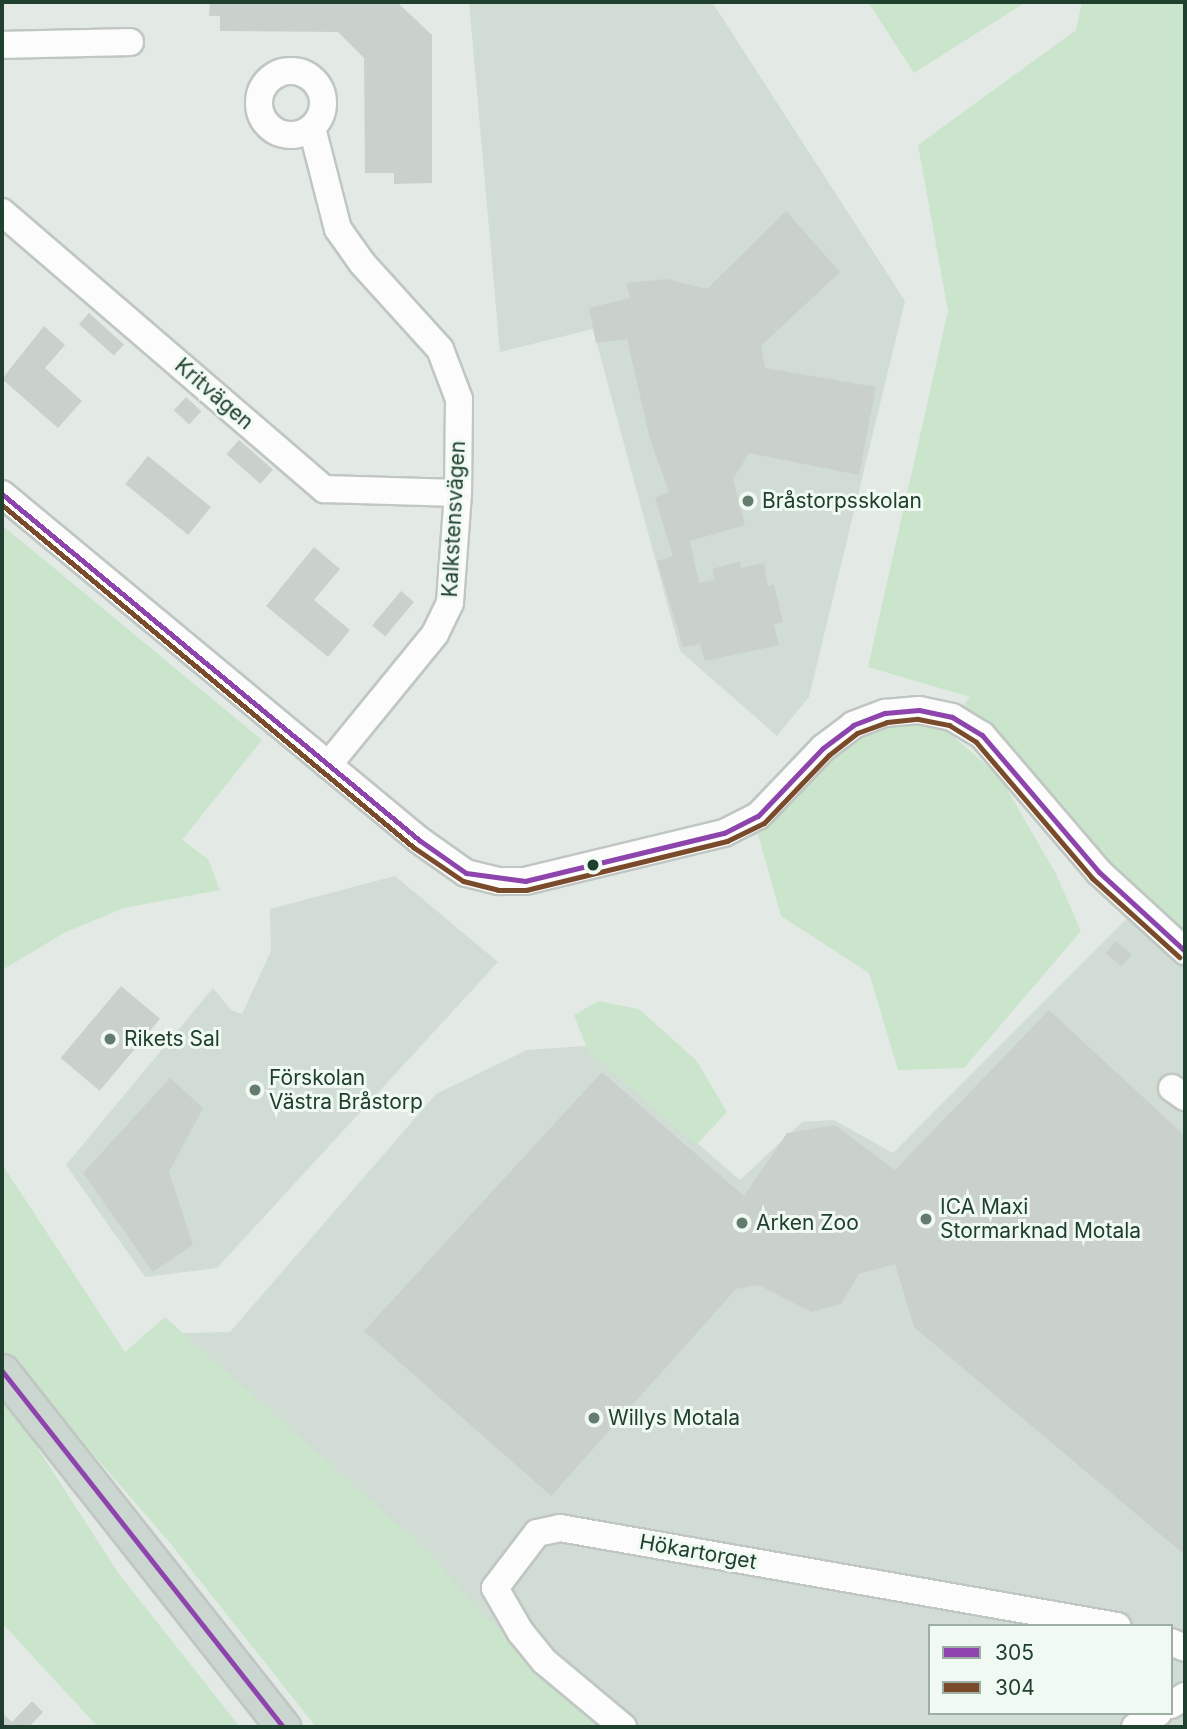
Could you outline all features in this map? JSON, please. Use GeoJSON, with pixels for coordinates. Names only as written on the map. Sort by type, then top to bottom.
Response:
{"type":"FeatureCollection","features":[{"type":"Feature","properties":{"kind":"main road"},"geometry":{"type":"LineString","coordinates":[[2,1371],[283,1727]]}},
{"type":"Feature","properties":{"kind":"street"},"geometry":{"type":"LineString","coordinates":[[2,45],[130,42]]}},
{"type":"Feature","properties":{"kind":"street","name":"Kalkstensvägen"},"geometry":{"type":"LineString","coordinates":[[312,128],[338,229],[362,263],[427,330],[440,349],[459,399],[454,589],[445,619],[328,765]]}},
{"type":"Feature","properties":{"kind":"street","name":"Kritvägen"},"geometry":{"type":"LineString","coordinates":[[2,212],[324,489],[458,493]]}},
{"type":"Feature","properties":{"kind":"street"},"geometry":{"type":"LineString","coordinates":[[2,494],[452,865],[499,881],[525,881],[745,824],[769,807],[839,733],[885,713],[935,712],[970,727],[992,745],[1034,799],[1099,872],[1185,951]]}},
{"type":"Feature","properties":{"kind":"street","name":"Hökartorget"},"geometry":{"type":"LineString","coordinates":[[623,1727],[544,1661],[521,1633],[495,1588],[537,1533],[560,1528],[1105,1624]]}},
{"type":"Feature","properties":{"kind":"street"},"geometry":{"type":"LineString","coordinates":[[1135,1727],[1155,1715]]}},
{"type":"Feature","properties":{"kind":"shaded area","name":"Bråstorpsskolan"},"geometry":{"type":"Polygon","coordinates":[[[469,2],[712,2],[905,301],[809,697],[777,736],[680,651],[593,329],[500,352],[469,2]]]}},
{"type":"Feature","properties":{"kind":"shaded area","name":"Förskolan Västra Bråstorp"},"geometry":{"type":"Polygon","coordinates":[[[395,876],[498,962],[217,1268],[145,1277],[66,1165],[213,988],[231,1010],[242,1014],[271,951],[270,909],[395,876]]]}},
{"type":"Feature","properties":{"kind":"shaded area"},"geometry":{"type":"Polygon","coordinates":[[[1142,903],[1185,945],[1185,1727],[457,1727],[143,1334],[230,1332],[436,1094],[527,1050],[585,1046],[740,1180],[802,1122],[834,1120],[893,1153],[1142,903]]]}},
{"type":"Feature","properties":{"kind":"green space"},"geometry":{"type":"Polygon","coordinates":[[[868,2],[1026,2],[914,73],[868,2]]]}},
{"type":"Feature","properties":{"kind":"green space"},"geometry":{"type":"Polygon","coordinates":[[[1082,2],[1185,2],[1185,945],[958,712],[970,697],[868,667],[948,311],[918,145],[1076,30],[1082,2]]]}},
{"type":"Feature","properties":{"kind":"green space"},"geometry":{"type":"Polygon","coordinates":[[[2,525],[262,740],[182,840],[208,859],[220,890],[124,908],[64,933],[2,970],[2,525]]]}},
{"type":"Feature","properties":{"kind":"green space"},"geometry":{"type":"Polygon","coordinates":[[[907,718],[948,732],[1000,777],[1055,872],[1081,931],[964,1068],[898,1070],[869,973],[781,916],[757,831],[784,811],[850,741],[907,718]]]}},
{"type":"Feature","properties":{"kind":"green space"},"geometry":{"type":"Polygon","coordinates":[[[598,1001],[639,1009],[696,1060],[727,1112],[696,1145],[588,1051],[574,1015],[598,1001]]]}},
{"type":"Feature","properties":{"kind":"green space"},"geometry":{"type":"Polygon","coordinates":[[[2,1164],[125,1352],[165,1317],[429,1552],[478,1609],[602,1727],[316,1727],[170,1543],[2,1349],[2,1164]]]}},
{"type":"Feature","properties":{"kind":"green space"},"geometry":{"type":"Polygon","coordinates":[[[2,1393],[119,1574],[240,1727],[98,1727],[2,1623],[2,1393]]]}},
{"type":"Feature","properties":{"kind":"building"},"geometry":{"type":"Polygon","coordinates":[[[210,2],[397,2],[432,35],[432,183],[394,184],[394,173],[365,173],[364,58],[338,32],[220,31],[220,16],[209,16],[210,2]]]}},
{"type":"Feature","properties":{"kind":"building"},"geometry":{"type":"Polygon","coordinates":[[[786,211],[840,272],[761,346],[765,368],[876,387],[859,475],[749,453],[733,479],[745,525],[690,541],[699,583],[715,580],[712,569],[741,561],[740,568],[764,563],[768,587],[774,584],[783,622],[774,624],[779,645],[705,661],[700,644],[683,647],[657,561],[673,556],[655,498],[669,492],[650,439],[627,339],[596,343],[589,308],[630,298],[626,283],[667,279],[707,289],[786,211]]]}},
{"type":"Feature","properties":{"kind":"building"},"geometry":{"type":"Polygon","coordinates":[[[89,313],[124,344],[114,356],[79,324],[89,313]]]}},
{"type":"Feature","properties":{"kind":"building"},"geometry":{"type":"Polygon","coordinates":[[[44,326],[65,345],[45,368],[82,401],[58,428],[2,379],[44,326]]]}},
{"type":"Feature","properties":{"kind":"building"},"geometry":{"type":"Polygon","coordinates":[[[186,397],[201,411],[189,424],[174,410],[186,397]]]}},
{"type":"Feature","properties":{"kind":"building"},"geometry":{"type":"Polygon","coordinates":[[[239,440],[273,470],[260,484],[227,454],[239,440]]]}},
{"type":"Feature","properties":{"kind":"building"},"geometry":{"type":"Polygon","coordinates":[[[148,456],[211,507],[188,535],[125,484],[148,456]]]}},
{"type":"Feature","properties":{"kind":"building"},"geometry":{"type":"Polygon","coordinates":[[[314,547],[340,569],[314,600],[350,630],[328,657],[266,606],[314,547]]]}},
{"type":"Feature","properties":{"kind":"building"},"geometry":{"type":"Polygon","coordinates":[[[401,591],[414,602],[385,636],[372,625],[401,591]]]}},
{"type":"Feature","properties":{"kind":"building"},"geometry":{"type":"Polygon","coordinates":[[[1116,941],[1132,955],[1121,967],[1106,953],[1116,941]]]}},
{"type":"Feature","properties":{"kind":"building","name":"Rikets Sal"},"geometry":{"type":"Polygon","coordinates":[[[121,986],[160,1019],[100,1091],[61,1058],[121,986]]]}},
{"type":"Feature","properties":{"kind":"building"},"geometry":{"type":"Polygon","coordinates":[[[1049,1010],[1185,1136],[1185,1555],[914,1327],[895,1264],[859,1274],[841,1304],[811,1312],[759,1285],[736,1289],[551,1496],[364,1331],[602,1072],[744,1196],[787,1133],[835,1125],[895,1170],[1049,1010]]]}},
{"type":"Feature","properties":{"kind":"building"},"geometry":{"type":"Polygon","coordinates":[[[170,1078],[203,1108],[169,1172],[193,1245],[153,1272],[83,1173],[170,1078]]]}},
{"type":"Feature","properties":{"kind":"building"},"geometry":{"type":"Polygon","coordinates":[[[32,1701],[43,1712],[29,1727],[2,1727],[2,1713],[12,1722],[32,1701]]]}},
{"type":"Feature","properties":{"kind":"transit line","name":"305"},"geometry":{"type":"LineString","coordinates":[[2,494],[419,840],[466,873],[525,881],[724,833],[758,816],[823,748],[853,725],[885,713],[919,710],[952,717],[982,735],[1099,872],[1185,951]]}},
{"type":"Feature","properties":{"kind":"transit line","name":"304"},"geometry":{"type":"LineString","coordinates":[[2,505],[413,847],[463,881],[498,890],[526,890],[727,841],[764,823],[829,755],[857,733],[887,722],[918,719],[949,725],[976,742],[1092,878],[1179,957]]}},
{"type":"Feature","properties":{"kind":"transit line","name":"305"},"geometry":{"type":"LineString","coordinates":[[2,1371],[283,1727]]}},
{"type":"Feature","properties":{"kind":"place","name":"Bråstorpsskolan"},"geometry":{"type":"Point","coordinates":[748,501]}},
{"type":"Feature","properties":{"kind":"place","name":"Rikets Sal"},"geometry":{"type":"Point","coordinates":[110,1039]}},
{"type":"Feature","properties":{"kind":"place","name":"Förskolan Västra Bråstorp"},"geometry":{"type":"Point","coordinates":[255,1090]}},
{"type":"Feature","properties":{"kind":"place","name":"ICA Maxi Stormarknad Motala"},"geometry":{"type":"Point","coordinates":[926,1219]}},
{"type":"Feature","properties":{"kind":"place","name":"Arken Zoo"},"geometry":{"type":"Point","coordinates":[742,1223]}},
{"type":"Feature","properties":{"kind":"place","name":"Willys Motala"},"geometry":{"type":"Point","coordinates":[594,1418]}}]}
